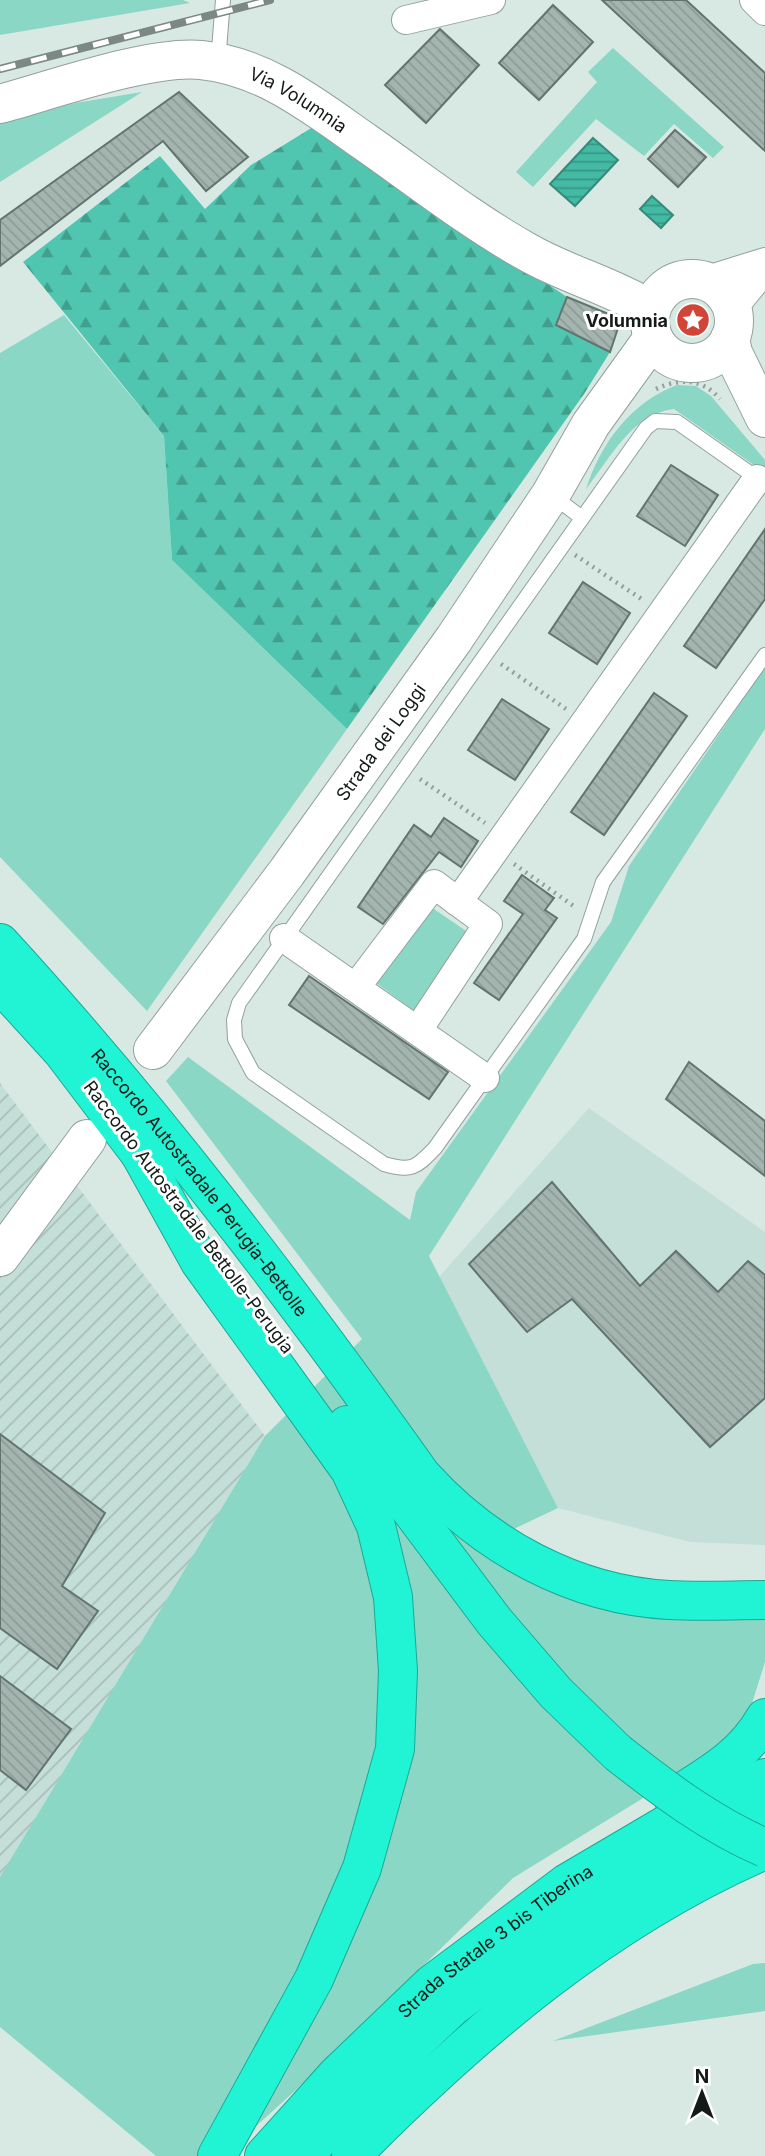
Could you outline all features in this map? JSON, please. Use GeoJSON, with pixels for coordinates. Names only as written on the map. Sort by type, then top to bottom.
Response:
{"type":"FeatureCollection","features":[{"type":"Feature","properties":{"kind":"highway","name":"Raccordo Autostradale Perugia-Bettolle"},"geometry":{"type":"LineString","coordinates":[[0,943],[79,1029],[187,1161],[370,1452]]}},
{"type":"Feature","properties":{"kind":"highway","name":"Raccordo Autostradale Bettolle-Perugia"},"geometry":{"type":"LineString","coordinates":[[0,983],[62,1051],[370,1452]]}},
{"type":"Feature","properties":{"kind":"highway"},"geometry":{"type":"LineString","coordinates":[[370,1452],[465,1494],[499,1521],[540,1545],[573,1558],[741,1592],[765,1576]]}},
{"type":"Feature","properties":{"kind":"highway"},"geometry":{"type":"LineString","coordinates":[[370,1452],[494,1621],[556,1693],[618,1753],[684,1804],[730,1833],[765,1849]]}},
{"type":"Feature","properties":{"kind":"highway"},"geometry":{"type":"LineString","coordinates":[[217,2156],[314,1979],[362,1868],[395,1749],[398,1671],[393,1597],[376,1526],[370,1452]]}},
{"type":"Feature","properties":{"kind":"highway"},"geometry":{"type":"LineString","coordinates":[[432,1984],[526,1890],[734,1759],[754,1737],[765,1718]]}},
{"type":"Feature","properties":{"kind":"highway","name":"Strada Statale 3 bis Tiberina"},"geometry":{"type":"LineString","coordinates":[[264,2156],[337,2075],[432,1984],[567,1883],[691,1810],[765,1778]]}},
{"type":"Feature","properties":{"kind":"highway","name":"Strada Statale 3 bis Tiberina"},"geometry":{"type":"LineString","coordinates":[[304,2156],[358,2096],[452,2007],[584,1909],[711,1834],[765,1811]]}},
{"type":"Feature","properties":{"kind":"highway"},"geometry":{"type":"LineString","coordinates":[[351,2156],[476,2035],[603,1937],[765,1849]]}},
{"type":"Feature","properties":{"kind":"street"},"geometry":{"type":"LineString","coordinates":[[406,20],[491,0]]}},
{"type":"Feature","properties":{"kind":"street"},"geometry":{"type":"LineString","coordinates":[[754,0],[765,11]]}},
{"type":"Feature","properties":{"kind":"street","name":"Via Volumnia"},"geometry":{"type":"LineString","coordinates":[[0,104],[162,63],[200,60],[218,63],[270,80],[319,110],[529,254],[677,322],[765,262]]}},
{"type":"Feature","properties":{"kind":"street"},"geometry":{"type":"LineString","coordinates":[[731,323],[765,269]]}},
{"type":"Feature","properties":{"kind":"street"},"geometry":{"type":"LineString","coordinates":[[722,291],[731,323],[733,353],[765,419],[677,322],[722,291]]}},
{"type":"Feature","properties":{"kind":"street","name":"Strada dei Loggi"},"geometry":{"type":"LineString","coordinates":[[153,1050],[301,883],[454,639],[551,494],[591,424],[677,322],[718,354],[731,323]]}},
{"type":"Feature","properties":{"kind":"street"},"geometry":{"type":"LineString","coordinates":[[458,902],[584,721],[761,482]]}},
{"type":"Feature","properties":{"kind":"street"},"geometry":{"type":"LineString","coordinates":[[356,987],[434,884],[488,924],[418,1030]]}},
{"type":"Feature","properties":{"kind":"street"},"geometry":{"type":"LineString","coordinates":[[284,938],[485,1078]]}},
{"type":"Feature","properties":{"kind":"street"},"geometry":{"type":"LineString","coordinates":[[0,1258],[87,1139]]}},
{"type":"Feature","properties":{"kind":"lane"},"geometry":{"type":"LineString","coordinates":[[218,63],[223,0]]}},
{"type":"Feature","properties":{"kind":"lane"},"geometry":{"type":"LineString","coordinates":[[761,482],[677,422],[655,421],[646,429],[405,769],[301,883],[284,938],[239,1003],[234,1020],[235,1039],[253,1073],[383,1164],[401,1169],[418,1166],[435,1148],[584,939],[603,882],[765,655]]}},
{"type":"Feature","properties":{"kind":"lane"},"geometry":{"type":"LineString","coordinates":[[551,494],[582,518]]}},
{"type":"Feature","properties":{"kind":"path"},"geometry":{"type":"LineString","coordinates":[[562,547],[662,613]]}},
{"type":"Feature","properties":{"kind":"path"},"geometry":{"type":"LineString","coordinates":[[486,654],[584,721]]}},
{"type":"Feature","properties":{"kind":"path"},"geometry":{"type":"LineString","coordinates":[[405,769],[575,907],[582,898]]}},
{"type":"Feature","properties":{"kind":"shaded area"},"geometry":{"type":"Polygon","coordinates":[[[0,0],[183,0],[190,3],[0,35],[0,0]]]}},
{"type":"Feature","properties":{"kind":"shaded area"},"geometry":{"type":"Polygon","coordinates":[[[613,48],[724,147],[713,158],[674,124],[644,156],[596,119],[533,187],[516,172],[597,82],[588,72],[613,48]]]}},
{"type":"Feature","properties":{"kind":"shaded area"},"geometry":{"type":"Polygon","coordinates":[[[142,92],[0,182],[0,121],[75,103],[142,92]]]}},
{"type":"Feature","properties":{"kind":"shaded area"},"geometry":{"type":"Polygon","coordinates":[[[593,138],[618,160],[575,206],[550,184],[593,138]]]}},
{"type":"Feature","properties":{"kind":"shaded area"},"geometry":{"type":"Polygon","coordinates":[[[652,196],[673,215],[661,228],[640,209],[652,196]]]}},
{"type":"Feature","properties":{"kind":"shaded area"},"geometry":{"type":"Polygon","coordinates":[[[64,315],[164,436],[172,560],[347,729],[147,1011],[0,857],[0,353],[64,315]]]}},
{"type":"Feature","properties":{"kind":"shaded area"},"geometry":{"type":"Polygon","coordinates":[[[677,385],[696,386],[711,396],[765,460],[765,473],[674,409],[646,419],[634,428],[586,489],[600,456],[620,426],[645,402],[677,385]]]}},
{"type":"Feature","properties":{"kind":"shaded area"},"geometry":{"type":"Polygon","coordinates":[[[765,667],[765,729],[429,1256],[558,1508],[480,1545],[584,1600],[765,1619],[765,1662],[741,1738],[513,1878],[297,2089],[223,2156],[156,2156],[0,2027],[0,1877],[265,1436],[362,1339],[166,1081],[188,1057],[410,1220],[416,1192],[611,922],[629,866],[765,667]]]}},
{"type":"Feature","properties":{"kind":"shaded area"},"geometry":{"type":"Polygon","coordinates":[[[428,905],[472,935],[416,1012],[372,980],[428,905]]]}},
{"type":"Feature","properties":{"kind":"shaded area"},"geometry":{"type":"Polygon","coordinates":[[[0,1083],[265,1436],[0,1881],[0,1083]]]}},
{"type":"Feature","properties":{"kind":"shaded area"},"geometry":{"type":"Polygon","coordinates":[[[589,1108],[765,1232],[765,1545],[690,1542],[558,1508],[439,1277],[589,1108]]]}},
{"type":"Feature","properties":{"kind":"shaded area"},"geometry":{"type":"Polygon","coordinates":[[[765,1963],[765,2011],[553,2041],[753,1964],[765,1963]]]}},
{"type":"Feature","properties":{"kind":"green space"},"geometry":{"type":"Polygon","coordinates":[[[313,127],[567,297],[556,325],[610,352],[584,394],[347,729],[172,560],[164,436],[23,262],[160,156],[205,209],[251,165],[313,127]]]}},
{"type":"Feature","properties":{"kind":"building"},"geometry":{"type":"Polygon","coordinates":[[[602,0],[686,0],[765,73],[765,151],[602,0]]]}},
{"type":"Feature","properties":{"kind":"building"},"geometry":{"type":"Polygon","coordinates":[[[553,5],[593,42],[539,100],[499,63],[553,5]]]}},
{"type":"Feature","properties":{"kind":"building"},"geometry":{"type":"Polygon","coordinates":[[[440,29],[479,65],[426,123],[385,85],[440,29]]]}},
{"type":"Feature","properties":{"kind":"building"},"geometry":{"type":"Polygon","coordinates":[[[179,92],[248,157],[206,191],[163,141],[0,266],[0,220],[179,92]]]}},
{"type":"Feature","properties":{"kind":"building"},"geometry":{"type":"Polygon","coordinates":[[[675,130],[706,157],[678,187],[648,159],[675,130]]]}},
{"type":"Feature","properties":{"kind":"building"},"geometry":{"type":"Polygon","coordinates":[[[567,297],[621,319],[610,352],[556,325],[567,297]]]}},
{"type":"Feature","properties":{"kind":"building"},"geometry":{"type":"Polygon","coordinates":[[[671,465],[718,495],[685,546],[637,516],[671,465]]]}},
{"type":"Feature","properties":{"kind":"building"},"geometry":{"type":"Polygon","coordinates":[[[765,529],[765,599],[716,668],[684,646],[765,529]]]}},
{"type":"Feature","properties":{"kind":"building"},"geometry":{"type":"Polygon","coordinates":[[[583,582],[630,613],[597,664],[549,633],[583,582]]]}},
{"type":"Feature","properties":{"kind":"building"},"geometry":{"type":"Polygon","coordinates":[[[654,693],[687,716],[604,835],[571,812],[654,693]]]}},
{"type":"Feature","properties":{"kind":"building"},"geometry":{"type":"Polygon","coordinates":[[[502,699],[549,729],[515,780],[468,750],[502,699]]]}},
{"type":"Feature","properties":{"kind":"building"},"geometry":{"type":"Polygon","coordinates":[[[444,818],[478,841],[461,867],[439,852],[383,924],[358,907],[414,825],[431,837],[444,818]]]}},
{"type":"Feature","properties":{"kind":"building"},"geometry":{"type":"Polygon","coordinates":[[[522,875],[554,898],[545,910],[557,918],[499,1000],[474,983],[523,914],[504,901],[522,875]]]}},
{"type":"Feature","properties":{"kind":"building"},"geometry":{"type":"Polygon","coordinates":[[[309,976],[448,1072],[429,1099],[289,1005],[309,976]]]}},
{"type":"Feature","properties":{"kind":"building"},"geometry":{"type":"Polygon","coordinates":[[[689,1062],[765,1121],[765,1176],[666,1099],[689,1062]]]}},
{"type":"Feature","properties":{"kind":"building"},"geometry":{"type":"Polygon","coordinates":[[[552,1182],[640,1286],[676,1251],[718,1292],[748,1261],[765,1275],[765,1398],[710,1447],[572,1299],[527,1332],[469,1264],[552,1182]]]}},
{"type":"Feature","properties":{"kind":"building"},"geometry":{"type":"Polygon","coordinates":[[[0,1434],[105,1513],[62,1586],[98,1611],[57,1669],[0,1628],[0,1434]]]}},
{"type":"Feature","properties":{"kind":"building"},"geometry":{"type":"Polygon","coordinates":[[[0,1676],[71,1729],[26,1790],[0,1770],[0,1676]]]}},
{"type":"Feature","properties":{"kind":"railway"},"geometry":{"type":"LineString","coordinates":[[0,69],[270,0]]}},
{"type":"Feature","properties":{"kind":"place","name":"Volumnia"},"geometry":{"type":"Point","coordinates":[693,320]}}]}
